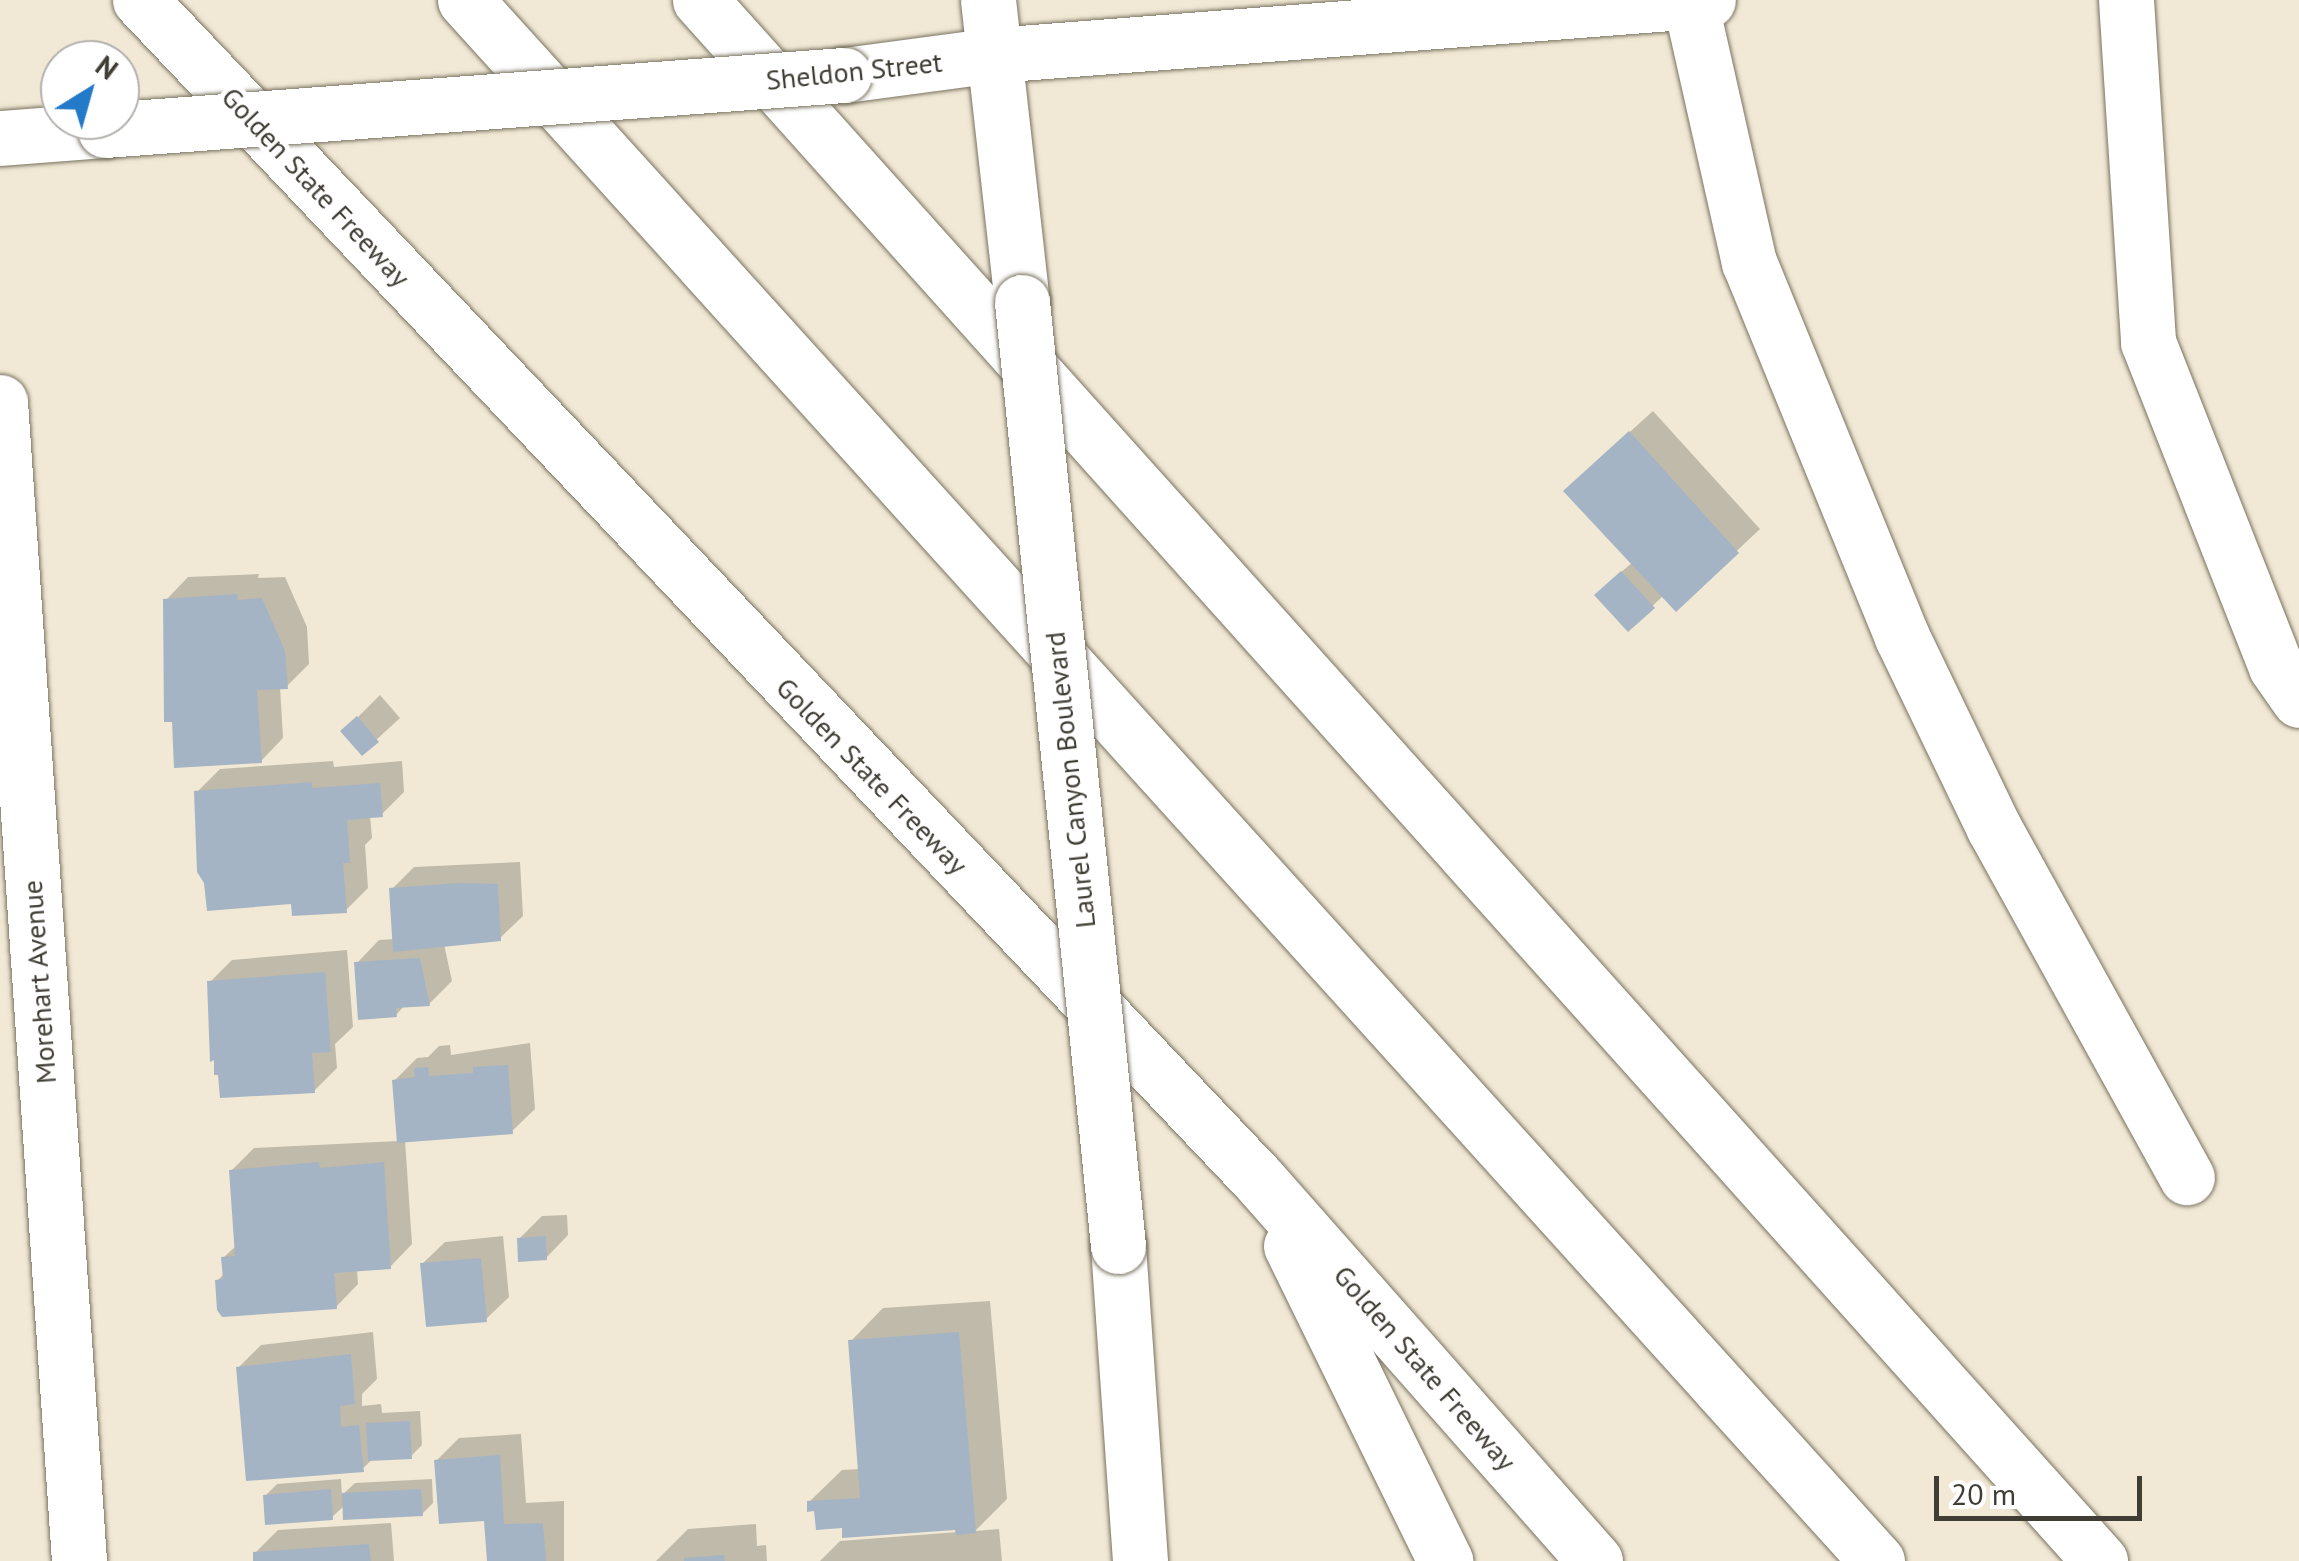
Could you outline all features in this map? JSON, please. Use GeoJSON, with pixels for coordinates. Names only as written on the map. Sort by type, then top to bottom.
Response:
{"type":"FeatureCollection","features":[{"type":"Feature","properties":{"kind":"main road","name":"Golden State Freeway"},"geometry":{"type":"LineString","coordinates":[[140,0],[1259,1180],[1595,1561]]}},
{"type":"Feature","properties":{"kind":"main road"},"geometry":{"type":"LineString","coordinates":[[465,0],[1877,1561]]}},
{"type":"Feature","properties":{"kind":"main road"},"geometry":{"type":"LineString","coordinates":[[700,0],[2100,1561]]}},
{"type":"Feature","properties":{"kind":"main road","name":"Laurel Canyon Boulevard"},"geometry":{"type":"LineString","coordinates":[[988,0],[1118,1246],[1140,1561]]}},
{"type":"Feature","properties":{"kind":"main road","name":"Sheldon Street"},"geometry":{"type":"LineString","coordinates":[[0,138],[844,75],[994,55],[1708,0]]}},
{"type":"Feature","properties":{"kind":"main road"},"geometry":{"type":"LineString","coordinates":[[2126,0],[2148,342],[2217,527],[2276,667],[2299,700]]}},
{"type":"Feature","properties":{"kind":"main road"},"geometry":{"type":"LineString","coordinates":[[1690,1],[1750,262],[1894,620],[1994,828],[2187,1177]]}},
{"type":"Feature","properties":{"kind":"main road","name":"Morehart Avenue"},"geometry":{"type":"LineString","coordinates":[[0,402],[78,1561]]}},
{"type":"Feature","properties":{"kind":"main road"},"geometry":{"type":"LineString","coordinates":[[1259,1180],[1446,1561]]}},
{"type":"Feature","properties":{"kind":"main road"},"geometry":{"type":"LineString","coordinates":[[2034,1483],[2126,1561]]}},
{"type":"Feature","properties":{"kind":"building"},"geometry":{"type":"Polygon","coordinates":[[[1629,431],[1739,553],[1676,612],[1563,491],[1629,431]]]}},
{"type":"Feature","properties":{"kind":"building"},"geometry":{"type":"Polygon","coordinates":[[[1621,571],[1655,608],[1628,632],[1594,595],[1621,571]]]}},
{"type":"Feature","properties":{"kind":"building"},"geometry":{"type":"Polygon","coordinates":[[[238,594],[237,600],[262,598],[285,651],[288,689],[257,690],[262,763],[174,768],[172,722],[164,722],[163,599],[238,594]]]}},
{"type":"Feature","properties":{"kind":"building"},"geometry":{"type":"Polygon","coordinates":[[[357,716],[379,742],[362,756],[340,731],[357,716]]]}},
{"type":"Feature","properties":{"kind":"building"},"geometry":{"type":"Polygon","coordinates":[[[312,782],[312,788],[380,783],[383,817],[347,820],[350,863],[343,863],[347,913],[292,916],[291,904],[207,911],[204,883],[197,872],[194,791],[312,782]]]}},
{"type":"Feature","properties":{"kind":"building"},"geometry":{"type":"Polygon","coordinates":[[[498,884],[501,941],[393,952],[389,888],[498,884]]]}},
{"type":"Feature","properties":{"kind":"building"},"geometry":{"type":"Polygon","coordinates":[[[420,958],[430,1006],[396,1008],[397,1017],[358,1020],[354,962],[420,958]]]}},
{"type":"Feature","properties":{"kind":"building"},"geometry":{"type":"Polygon","coordinates":[[[325,972],[331,1052],[312,1053],[315,1093],[220,1098],[214,1060],[210,1062],[207,981],[325,972]]]}},
{"type":"Feature","properties":{"kind":"building"},"geometry":{"type":"Polygon","coordinates":[[[508,1065],[513,1134],[397,1143],[392,1080],[415,1077],[414,1068],[428,1067],[429,1076],[473,1073],[473,1067],[508,1065]]]}},
{"type":"Feature","properties":{"kind":"building"},"geometry":{"type":"Polygon","coordinates":[[[319,1162],[320,1168],[384,1162],[391,1269],[334,1273],[337,1309],[222,1317],[217,1310],[215,1280],[223,1279],[221,1257],[235,1256],[229,1170],[319,1162]]]}},
{"type":"Feature","properties":{"kind":"building"},"geometry":{"type":"Polygon","coordinates":[[[546,1236],[547,1260],[518,1262],[517,1238],[546,1236]]]}},
{"type":"Feature","properties":{"kind":"building"},"geometry":{"type":"Polygon","coordinates":[[[481,1258],[487,1322],[426,1327],[420,1263],[481,1258]]]}},
{"type":"Feature","properties":{"kind":"building"},"geometry":{"type":"Polygon","coordinates":[[[959,1332],[976,1533],[956,1535],[955,1530],[842,1538],[842,1528],[816,1530],[814,1511],[807,1512],[807,1501],[860,1498],[848,1340],[959,1332]]]}},
{"type":"Feature","properties":{"kind":"building"},"geometry":{"type":"Polygon","coordinates":[[[351,1354],[355,1404],[340,1406],[341,1427],[359,1425],[364,1472],[246,1481],[236,1367],[351,1354]]]}},
{"type":"Feature","properties":{"kind":"building"},"geometry":{"type":"Polygon","coordinates":[[[410,1421],[412,1459],[368,1461],[366,1423],[410,1421]]]}},
{"type":"Feature","properties":{"kind":"building"},"geometry":{"type":"Polygon","coordinates":[[[500,1455],[504,1524],[543,1523],[546,1561],[487,1561],[484,1521],[439,1524],[434,1460],[500,1455]]]}},
{"type":"Feature","properties":{"kind":"building"},"geometry":{"type":"Polygon","coordinates":[[[331,1489],[333,1520],[265,1525],[263,1495],[331,1489]]]}},
{"type":"Feature","properties":{"kind":"building"},"geometry":{"type":"Polygon","coordinates":[[[421,1489],[423,1516],[343,1520],[342,1493],[421,1489]]]}},
{"type":"Feature","properties":{"kind":"building"},"geometry":{"type":"Polygon","coordinates":[[[369,1544],[371,1561],[253,1561],[253,1552],[369,1544]]]}},
{"type":"Feature","properties":{"kind":"building"},"geometry":{"type":"Polygon","coordinates":[[[724,1555],[725,1561],[684,1561],[684,1558],[724,1555]]]}}]}
